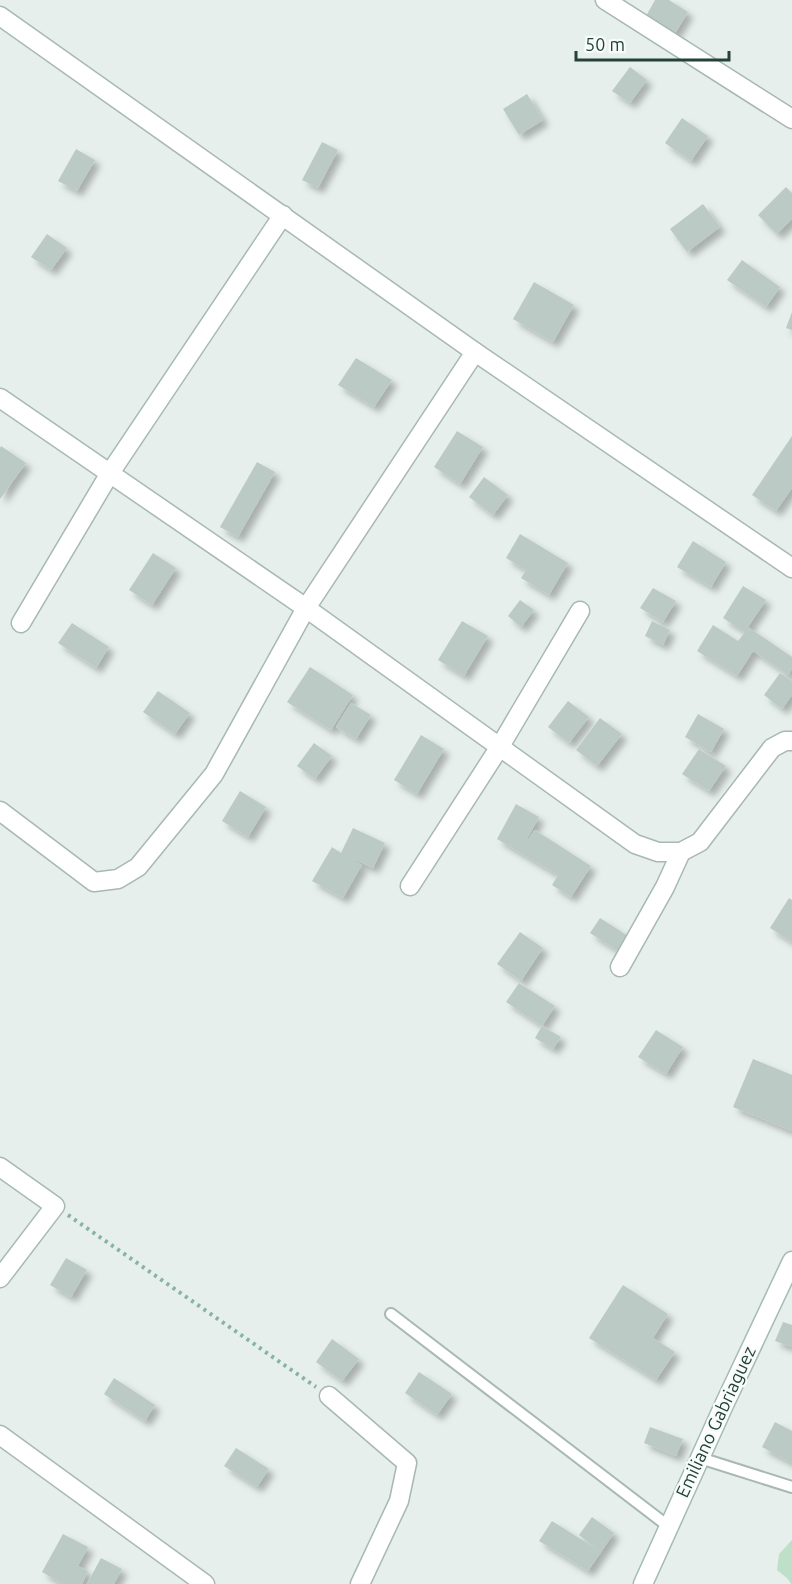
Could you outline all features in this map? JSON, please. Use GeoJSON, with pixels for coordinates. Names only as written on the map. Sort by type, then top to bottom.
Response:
{"type":"FeatureCollection","features":[{"type":"Feature","properties":{"kind":"street"},"geometry":{"type":"LineString","coordinates":[[605,0],[792,118]]}},
{"type":"Feature","properties":{"kind":"street"},"geometry":{"type":"LineString","coordinates":[[0,16],[475,352],[792,568]]}},
{"type":"Feature","properties":{"kind":"street"},"geometry":{"type":"LineString","coordinates":[[21,623],[110,473],[283,215]]}},
{"type":"Feature","properties":{"kind":"street"},"geometry":{"type":"LineString","coordinates":[[0,811],[94,882],[118,879],[138,867],[214,774],[306,608],[475,352]]}},
{"type":"Feature","properties":{"kind":"street"},"geometry":{"type":"LineString","coordinates":[[0,398],[306,608],[635,844],[658,852],[681,852],[700,842],[772,748],[785,741],[792,741]]}},
{"type":"Feature","properties":{"kind":"street"},"geometry":{"type":"LineString","coordinates":[[410,886],[499,748],[580,611]]}},
{"type":"Feature","properties":{"kind":"street"},"geometry":{"type":"LineString","coordinates":[[620,967],[665,887],[681,852]]}},
{"type":"Feature","properties":{"kind":"street"},"geometry":{"type":"LineString","coordinates":[[0,1167],[55,1206],[0,1278]]}},
{"type":"Feature","properties":{"kind":"street","name":"Emiliano Gabriaguez"},"geometry":{"type":"LineString","coordinates":[[643,1584],[792,1261]]}},
{"type":"Feature","properties":{"kind":"street"},"geometry":{"type":"LineString","coordinates":[[329,1396],[407,1463],[399,1501],[360,1584]]}},
{"type":"Feature","properties":{"kind":"street"},"geometry":{"type":"LineString","coordinates":[[0,1435],[205,1584]]}},
{"type":"Feature","properties":{"kind":"lane"},"geometry":{"type":"LineString","coordinates":[[392,1314],[668,1526]]}},
{"type":"Feature","properties":{"kind":"lane"},"geometry":{"type":"LineString","coordinates":[[700,1458],[792,1488]]}},
{"type":"Feature","properties":{"kind":"path"},"geometry":{"type":"LineString","coordinates":[[55,1206],[329,1396]]}},
{"type":"Feature","properties":{"kind":"green space"},"geometry":{"type":"Polygon","coordinates":[[[792,1540],[791,1584],[777,1570],[779,1554],[792,1540]]]}},
{"type":"Feature","properties":{"kind":"building"},"geometry":{"type":"Polygon","coordinates":[[[655,0],[669,0],[688,12],[674,35],[645,18],[655,0]]]}},
{"type":"Feature","properties":{"kind":"building"},"geometry":{"type":"Polygon","coordinates":[[[630,67],[647,80],[630,103],[612,91],[630,67]]]}},
{"type":"Feature","properties":{"kind":"building"},"geometry":{"type":"Polygon","coordinates":[[[527,94],[543,120],[519,135],[503,109],[527,94]]]}},
{"type":"Feature","properties":{"kind":"building"},"geometry":{"type":"Polygon","coordinates":[[[682,118],[708,136],[691,161],[665,143],[682,118]]]}},
{"type":"Feature","properties":{"kind":"building"},"geometry":{"type":"Polygon","coordinates":[[[322,142],[338,150],[318,188],[302,180],[322,142]]]}},
{"type":"Feature","properties":{"kind":"building"},"geometry":{"type":"Polygon","coordinates":[[[76,149],[95,160],[77,191],[58,181],[76,149]]]}},
{"type":"Feature","properties":{"kind":"building"},"geometry":{"type":"Polygon","coordinates":[[[786,187],[792,193],[792,219],[777,234],[758,215],[786,187]]]}},
{"type":"Feature","properties":{"kind":"building"},"geometry":{"type":"Polygon","coordinates":[[[703,204],[720,227],[687,252],[670,229],[703,204]]]}},
{"type":"Feature","properties":{"kind":"building"},"geometry":{"type":"Polygon","coordinates":[[[47,234],[67,248],[51,270],[31,257],[47,234]]]}},
{"type":"Feature","properties":{"kind":"building"},"geometry":{"type":"Polygon","coordinates":[[[742,260],[780,287],[766,307],[727,280],[742,260]]]}},
{"type":"Feature","properties":{"kind":"building"},"geometry":{"type":"Polygon","coordinates":[[[534,282],[574,305],[553,342],[513,319],[534,282]]]}},
{"type":"Feature","properties":{"kind":"building"},"geometry":{"type":"Polygon","coordinates":[[[792,312],[792,330],[786,328],[792,312]]]}},
{"type":"Feature","properties":{"kind":"building"},"geometry":{"type":"Polygon","coordinates":[[[356,358],[392,380],[374,407],[338,385],[356,358]]]}},
{"type":"Feature","properties":{"kind":"building"},"geometry":{"type":"Polygon","coordinates":[[[457,431],[483,447],[460,484],[434,467],[457,431]]]}},
{"type":"Feature","properties":{"kind":"building"},"geometry":{"type":"Polygon","coordinates":[[[792,436],[792,488],[776,511],[752,495],[792,436]]]}},
{"type":"Feature","properties":{"kind":"building"},"geometry":{"type":"Polygon","coordinates":[[[1,446],[26,463],[0,499],[0,448],[1,446]]]}},
{"type":"Feature","properties":{"kind":"building"},"geometry":{"type":"Polygon","coordinates":[[[257,462],[275,472],[238,537],[220,527],[257,462]]]}},
{"type":"Feature","properties":{"kind":"building"},"geometry":{"type":"Polygon","coordinates":[[[484,477],[508,495],[493,515],[469,497],[484,477]]]}},
{"type":"Feature","properties":{"kind":"building"},"geometry":{"type":"Polygon","coordinates":[[[520,534],[568,563],[549,595],[521,578],[526,570],[506,558],[520,534]]]}},
{"type":"Feature","properties":{"kind":"building"},"geometry":{"type":"Polygon","coordinates":[[[693,541],[726,562],[711,587],[677,567],[693,541]]]}},
{"type":"Feature","properties":{"kind":"building"},"geometry":{"type":"Polygon","coordinates":[[[153,553],[176,568],[152,605],[129,590],[153,553]]]}},
{"type":"Feature","properties":{"kind":"building"},"geometry":{"type":"Polygon","coordinates":[[[743,586],[766,600],[748,627],[792,657],[792,669],[788,675],[753,651],[737,676],[697,651],[713,625],[738,641],[745,632],[723,618],[743,586]]]}},
{"type":"Feature","properties":{"kind":"building"},"geometry":{"type":"Polygon","coordinates":[[[653,588],[676,601],[663,622],[640,608],[653,588]]]}},
{"type":"Feature","properties":{"kind":"building"},"geometry":{"type":"Polygon","coordinates":[[[520,600],[534,610],[521,627],[508,616],[520,600]]]}},
{"type":"Feature","properties":{"kind":"building"},"geometry":{"type":"Polygon","coordinates":[[[462,621],[488,636],[464,676],[438,660],[462,621]]]}},
{"type":"Feature","properties":{"kind":"building"},"geometry":{"type":"Polygon","coordinates":[[[652,621],[670,630],[663,645],[645,636],[652,621]]]}},
{"type":"Feature","properties":{"kind":"building"},"geometry":{"type":"Polygon","coordinates":[[[72,623],[109,647],[96,668],[58,643],[72,623]]]}},
{"type":"Feature","properties":{"kind":"building"},"geometry":{"type":"Polygon","coordinates":[[[310,667],[353,695],[331,730],[287,702],[310,667]]]}},
{"type":"Feature","properties":{"kind":"building"},"geometry":{"type":"Polygon","coordinates":[[[780,673],[792,681],[792,695],[782,709],[764,695],[780,673]]]}},
{"type":"Feature","properties":{"kind":"building"},"geometry":{"type":"Polygon","coordinates":[[[158,691],[190,713],[175,734],[143,712],[158,691]]]}},
{"type":"Feature","properties":{"kind":"building"},"geometry":{"type":"Polygon","coordinates":[[[568,701],[589,717],[569,743],[548,727],[568,701]]]}},
{"type":"Feature","properties":{"kind":"building"},"geometry":{"type":"Polygon","coordinates":[[[351,703],[371,715],[356,739],[336,727],[351,703]]]}},
{"type":"Feature","properties":{"kind":"building"},"geometry":{"type":"Polygon","coordinates":[[[698,714],[724,729],[711,752],[685,737],[698,714]]]}},
{"type":"Feature","properties":{"kind":"building"},"geometry":{"type":"Polygon","coordinates":[[[600,718],[622,734],[597,766],[576,750],[600,718]]]}},
{"type":"Feature","properties":{"kind":"building"},"geometry":{"type":"Polygon","coordinates":[[[421,735],[444,749],[417,794],[394,780],[421,735]]]}},
{"type":"Feature","properties":{"kind":"building"},"geometry":{"type":"Polygon","coordinates":[[[314,743],[332,756],[315,779],[297,766],[314,743]]]}},
{"type":"Feature","properties":{"kind":"building"},"geometry":{"type":"Polygon","coordinates":[[[699,749],[726,766],[709,791],[682,774],[699,749]]]}},
{"type":"Feature","properties":{"kind":"building"},"geometry":{"type":"Polygon","coordinates":[[[240,791],[266,807],[248,837],[222,821],[240,791]]]}},
{"type":"Feature","properties":{"kind":"building"},"geometry":{"type":"Polygon","coordinates":[[[516,804],[539,817],[522,848],[535,830],[591,866],[571,897],[552,885],[558,875],[497,839],[516,804]]]}},
{"type":"Feature","properties":{"kind":"building"},"geometry":{"type":"Polygon","coordinates":[[[353,828],[385,843],[373,868],[347,856],[362,865],[343,898],[312,881],[332,847],[341,853],[353,828]]]}},
{"type":"Feature","properties":{"kind":"building"},"geometry":{"type":"Polygon","coordinates":[[[789,898],[792,900],[792,942],[770,928],[789,898]]]}},
{"type":"Feature","properties":{"kind":"building"},"geometry":{"type":"Polygon","coordinates":[[[600,918],[628,936],[618,951],[590,933],[600,918]]]}},
{"type":"Feature","properties":{"kind":"building"},"geometry":{"type":"Polygon","coordinates":[[[520,932],[543,948],[521,981],[497,964],[520,932]]]}},
{"type":"Feature","properties":{"kind":"building"},"geometry":{"type":"Polygon","coordinates":[[[519,983],[555,1006],[542,1026],[506,1002],[519,983]]]}},
{"type":"Feature","properties":{"kind":"building"},"geometry":{"type":"Polygon","coordinates":[[[542,1026],[561,1037],[553,1049],[535,1038],[542,1026]]]}},
{"type":"Feature","properties":{"kind":"building"},"geometry":{"type":"Polygon","coordinates":[[[656,1030],[683,1047],[666,1074],[638,1057],[656,1030]]]}},
{"type":"Feature","properties":{"kind":"building"},"geometry":{"type":"Polygon","coordinates":[[[753,1059],[792,1075],[792,1131],[733,1107],[753,1059]]]}},
{"type":"Feature","properties":{"kind":"building"},"geometry":{"type":"Polygon","coordinates":[[[66,1258],[87,1270],[71,1297],[50,1285],[66,1258]]]}},
{"type":"Feature","properties":{"kind":"building"},"geometry":{"type":"Polygon","coordinates":[[[623,1285],[668,1314],[653,1338],[675,1352],[656,1380],[589,1338],[623,1285]]]}},
{"type":"Feature","properties":{"kind":"building"},"geometry":{"type":"Polygon","coordinates":[[[783,1322],[792,1325],[792,1347],[775,1341],[783,1322]]]}},
{"type":"Feature","properties":{"kind":"building"},"geometry":{"type":"Polygon","coordinates":[[[332,1339],[359,1359],[342,1381],[316,1362],[332,1339]]]}},
{"type":"Feature","properties":{"kind":"building"},"geometry":{"type":"Polygon","coordinates":[[[419,1372],[452,1394],[437,1415],[405,1393],[419,1372]]]}},
{"type":"Feature","properties":{"kind":"building"},"geometry":{"type":"Polygon","coordinates":[[[114,1378],[155,1405],[145,1421],[104,1394],[114,1378]]]}},
{"type":"Feature","properties":{"kind":"building"},"geometry":{"type":"Polygon","coordinates":[[[775,1422],[792,1431],[792,1463],[762,1447],[775,1422]]]}},
{"type":"Feature","properties":{"kind":"building"},"geometry":{"type":"Polygon","coordinates":[[[650,1427],[683,1439],[676,1456],[644,1443],[650,1427]]]}},
{"type":"Feature","properties":{"kind":"building"},"geometry":{"type":"Polygon","coordinates":[[[236,1448],[269,1469],[257,1487],[224,1466],[236,1448]]]}},
{"type":"Feature","properties":{"kind":"building"},"geometry":{"type":"Polygon","coordinates":[[[592,1517],[614,1533],[588,1571],[539,1541],[552,1521],[598,1550],[579,1535],[592,1517]]]}},
{"type":"Feature","properties":{"kind":"building"},"geometry":{"type":"Polygon","coordinates":[[[63,1534],[88,1547],[78,1566],[88,1571],[82,1584],[63,1584],[42,1572],[63,1534]]]}},
{"type":"Feature","properties":{"kind":"building"},"geometry":{"type":"Polygon","coordinates":[[[101,1558],[122,1569],[114,1584],[87,1584],[101,1558]]]}}]}
